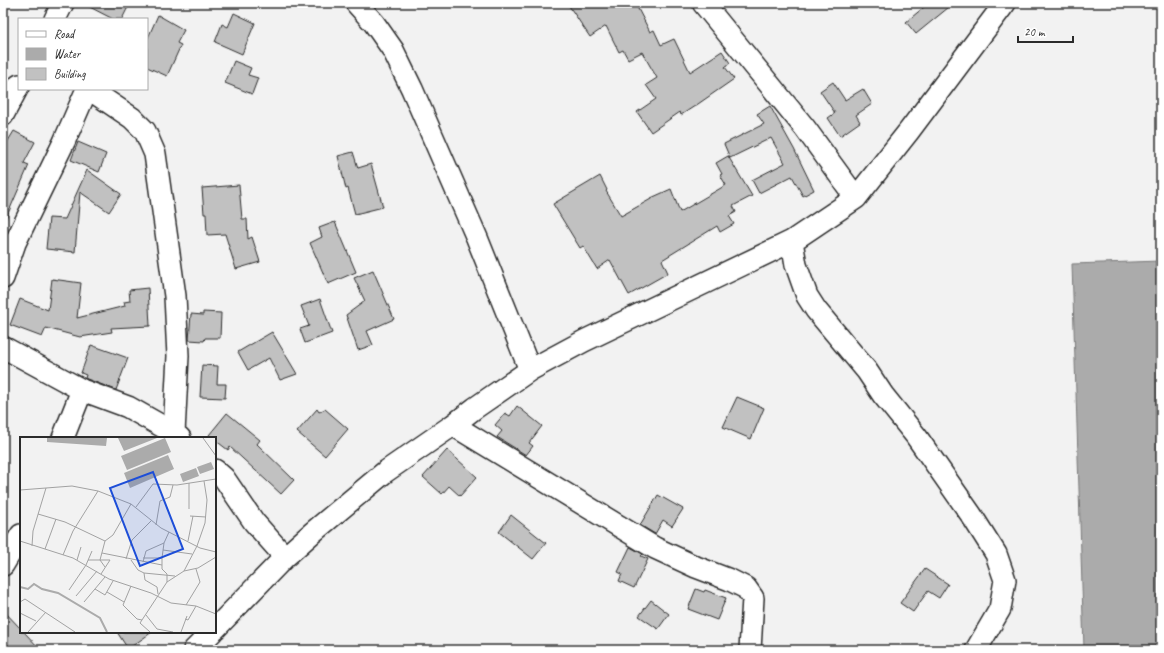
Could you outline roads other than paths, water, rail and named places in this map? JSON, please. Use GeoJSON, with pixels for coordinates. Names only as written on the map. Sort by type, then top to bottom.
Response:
{"type":"FeatureCollection","features":[{"type":"Feature","properties":{"kind":"street"},"geometry":{"type":"LineString","coordinates":[[56,18],[63,3]]}},
{"type":"Feature","properties":{"kind":"street"},"geometry":{"type":"LineString","coordinates":[[356,3],[374,23],[393,50],[412,89],[477,238],[530,370]]}},
{"type":"Feature","properties":{"kind":"street"},"geometry":{"type":"LineString","coordinates":[[703,3],[805,128],[856,198]]}},
{"type":"Feature","properties":{"kind":"street"},"geometry":{"type":"LineString","coordinates":[[216,628],[285,557],[385,472],[530,370],[628,319],[792,241],[856,198],[909,131],[1005,3]]}},
{"type":"Feature","properties":{"kind":"street"},"geometry":{"type":"LineString","coordinates":[[3,115],[18,88]]}},
{"type":"Feature","properties":{"kind":"street"},"geometry":{"type":"LineString","coordinates":[[3,278],[15,242],[88,90]]}},
{"type":"Feature","properties":{"kind":"street"},"geometry":{"type":"LineString","coordinates":[[3,347],[82,390],[128,407],[177,435],[178,356],[175,296],[156,154],[145,131],[132,118],[90,90]]}},
{"type":"Feature","properties":{"kind":"street"},"geometry":{"type":"LineString","coordinates":[[792,241],[796,265],[807,296],[816,310],[867,371],[883,395],[916,436],[972,516],[996,554],[1005,580],[1000,609],[976,650]]}},
{"type":"Feature","properties":{"kind":"street"},"geometry":{"type":"LineString","coordinates":[[63,437],[82,390]]}},
{"type":"Feature","properties":{"kind":"street"},"geometry":{"type":"LineString","coordinates":[[453,425],[655,548],[746,588],[753,598],[750,650]]}},
{"type":"Feature","properties":{"kind":"street"},"geometry":{"type":"LineString","coordinates":[[216,471],[224,478],[254,522],[285,557]]}},
{"type":"Feature","properties":{"kind":"street"},"geometry":{"type":"LineString","coordinates":[[3,565],[20,537]]}},
{"type":"Feature","properties":{"kind":"street"},"geometry":{"type":"LineString","coordinates":[[194,650],[211,633]]}},
{"type":"Feature","properties":{"kind":"water"},"geometry":{"type":"Polygon","coordinates":[[[1161,261],[1161,650],[1084,650],[1072,264],[1161,261]]]}}]}
